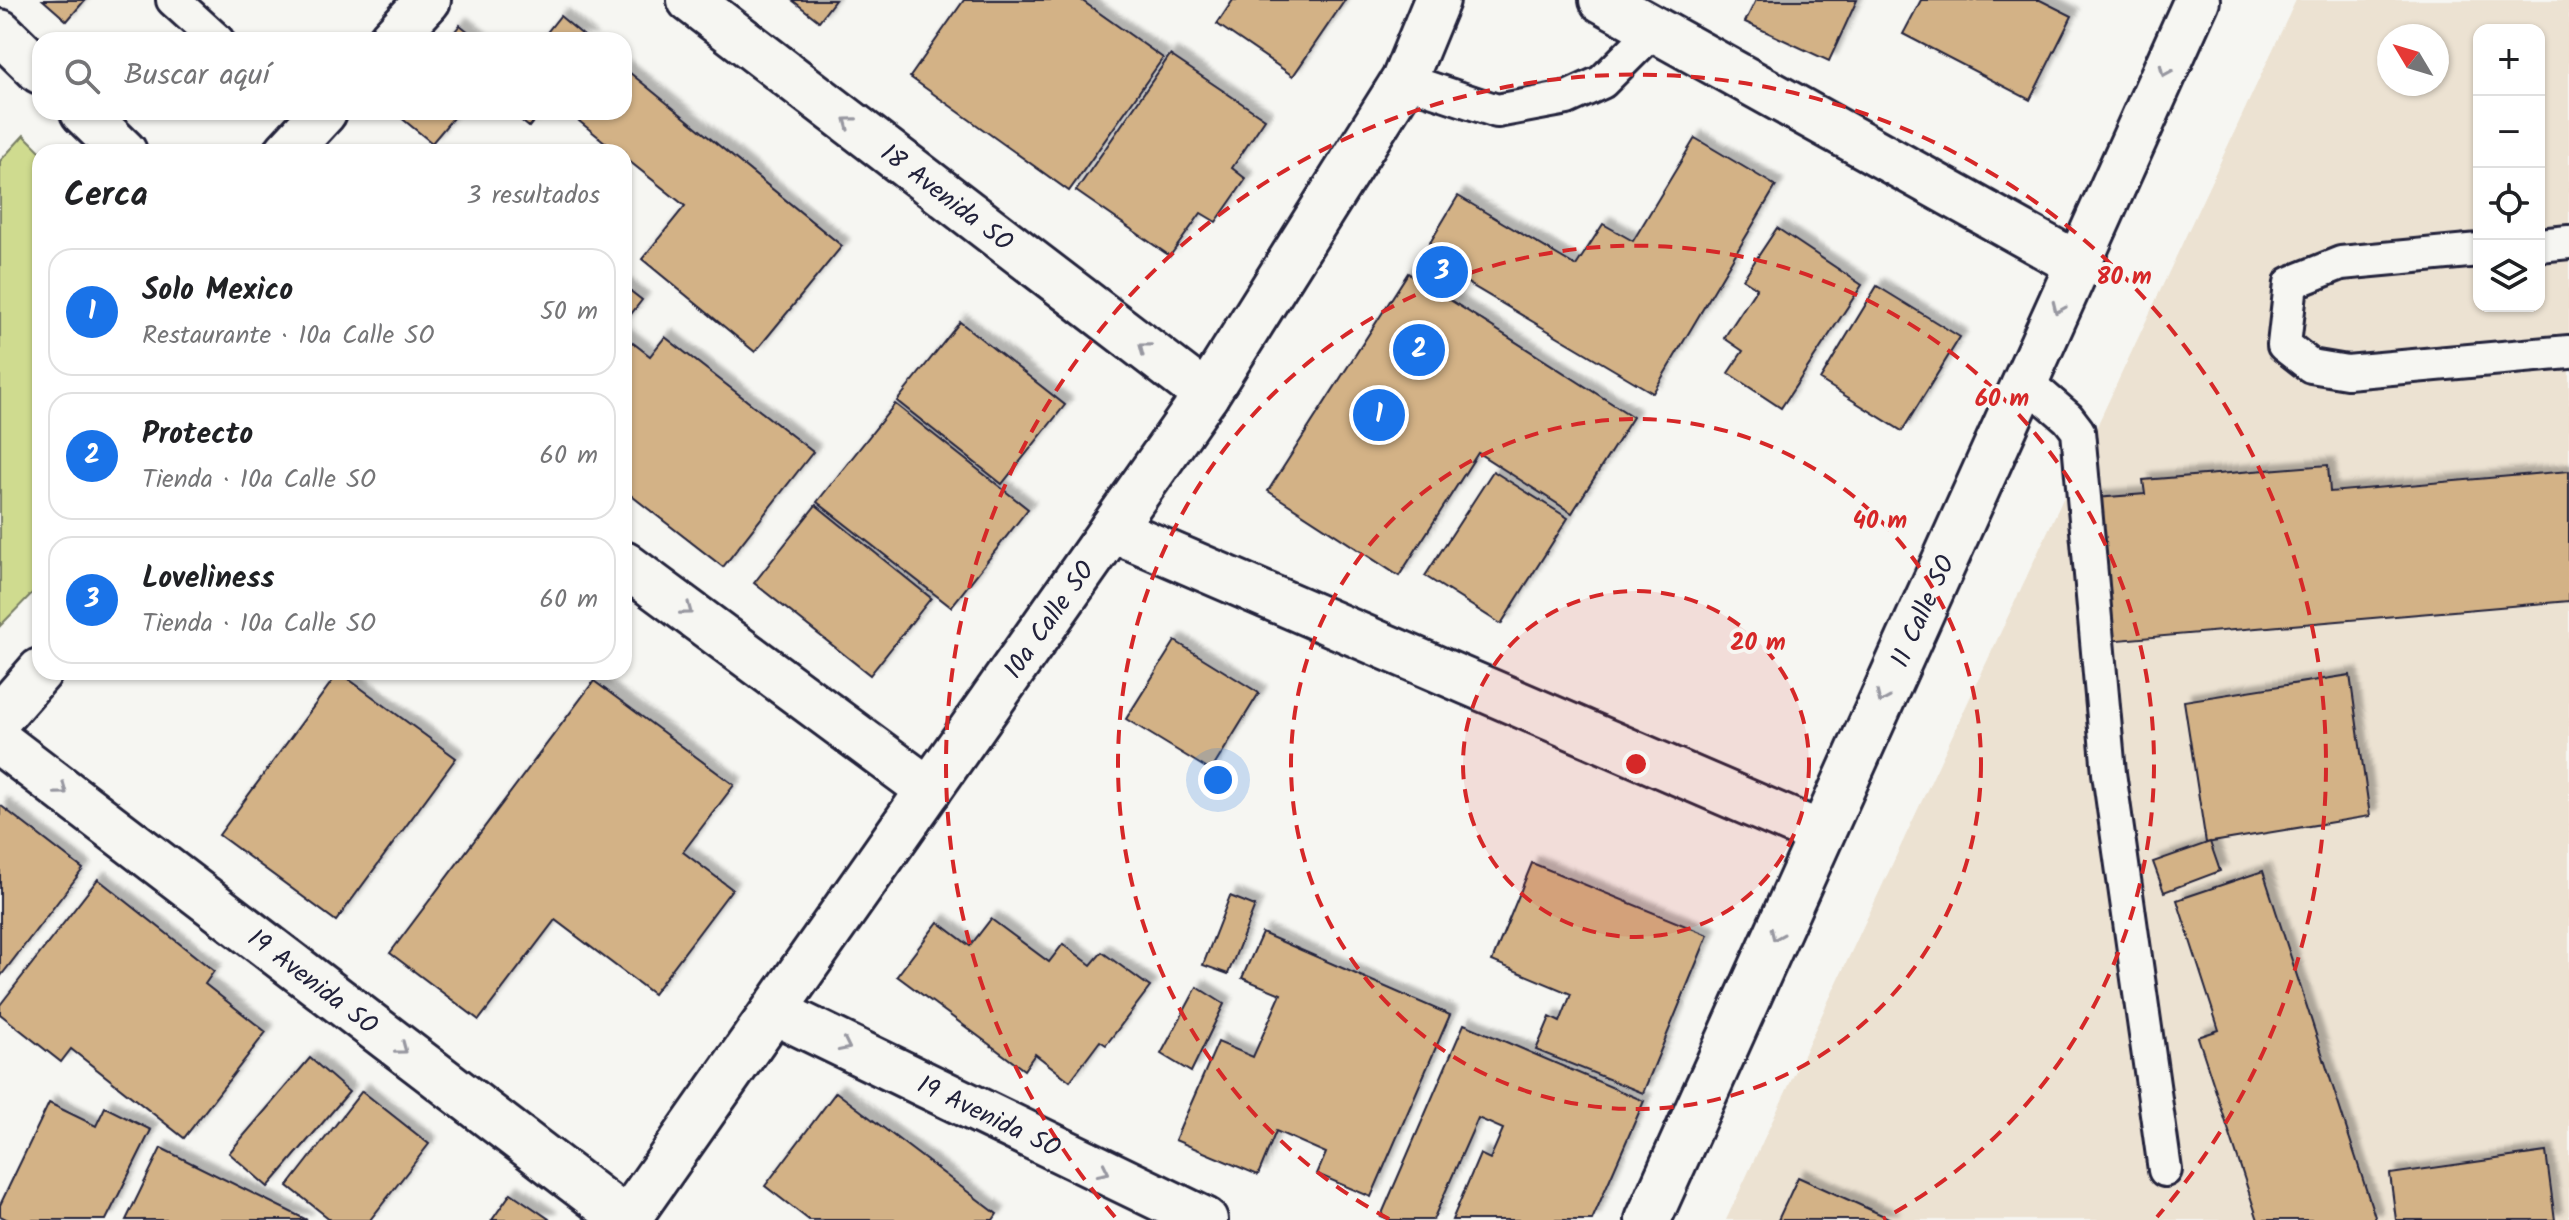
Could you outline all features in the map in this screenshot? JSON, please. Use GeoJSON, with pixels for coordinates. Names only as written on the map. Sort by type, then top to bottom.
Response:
{"type":"FeatureCollection","features":[{"type":"Feature","properties":{"kind":"street"},"geometry":{"type":"LineString","coordinates":[[398,32],[428,0]]}},
{"type":"Feature","properties":{"kind":"street","name":"18 Avenida SO"},"geometry":{"type":"LineString","coordinates":[[690,0],[1206,395]]}},
{"type":"Feature","properties":{"kind":"street","name":"10a Calle SO"},"geometry":{"type":"LineString","coordinates":[[626,1220],[1206,395],[1404,80],[1437,0]]}},
{"type":"Feature","properties":{"kind":"street"},"geometry":{"type":"LineString","coordinates":[[1602,0],[2077,264]]}},
{"type":"Feature","properties":{"kind":"street","name":"11 Calle SO"},"geometry":{"type":"LineString","coordinates":[[1648,1220],[2197,0]]}},
{"type":"Feature","properties":{"kind":"street"},"geometry":{"type":"LineString","coordinates":[[0,32],[32,63]]}},
{"type":"Feature","properties":{"kind":"street"},"geometry":{"type":"LineString","coordinates":[[91,120],[116,144]]}},
{"type":"Feature","properties":{"kind":"street"},"geometry":{"type":"LineString","coordinates":[[1112,529],[1821,834]]}},
{"type":"Feature","properties":{"kind":"street"},"geometry":{"type":"LineString","coordinates":[[632,570],[929,790]]}},
{"type":"Feature","properties":{"kind":"street"},"geometry":{"type":"LineString","coordinates":[[0,717],[32,680]]}},
{"type":"Feature","properties":{"kind":"street","name":"19 Avenida SO"},"geometry":{"type":"LineString","coordinates":[[0,742],[626,1220]]}},
{"type":"Feature","properties":{"kind":"street","name":"19 Avenida SO"},"geometry":{"type":"LineString","coordinates":[[775,1012],[1205,1220]]}},
{"type":"Feature","properties":{"kind":"lane"},"geometry":{"type":"LineString","coordinates":[[173,0],[208,32]]}},
{"type":"Feature","properties":{"kind":"lane"},"geometry":{"type":"LineString","coordinates":[[1404,80],[1497,111],[1567,98],[1602,82],[1655,29]]}},
{"type":"Feature","properties":{"kind":"lane"},"geometry":{"type":"LineString","coordinates":[[2545,244],[2569,242]]}},
{"type":"Feature","properties":{"kind":"lane"},"geometry":{"type":"LineString","coordinates":[[2473,251],[2341,263],[2291,283],[2284,345],[2311,366],[2347,372],[2569,352]]}},
{"type":"Feature","properties":{"kind":"lane"},"geometry":{"type":"LineString","coordinates":[[2025,381],[2068,418],[2078,431],[2109,773],[2165,1170]]}},
{"type":"Feature","properties":{"kind":"shaded area"},"geometry":{"type":"Polygon","coordinates":[[[2296,0],[2569,0],[2569,1220],[1726,1220],[2296,0]]]}},
{"type":"Feature","properties":{"kind":"green space"},"geometry":{"type":"Polygon","coordinates":[[[24,135],[33,144],[32,593],[0,626],[0,161],[24,135]]]}},
{"type":"Feature","properties":{"kind":"building"},"geometry":{"type":"Polygon","coordinates":[[[43,0],[85,0],[67,21],[43,0]]]}},
{"type":"Feature","properties":{"kind":"building"},"geometry":{"type":"Polygon","coordinates":[[[792,0],[835,0],[819,21],[792,0]]]}},
{"type":"Feature","properties":{"kind":"building"},"geometry":{"type":"Polygon","coordinates":[[[964,0],[1081,0],[1163,58],[1069,191],[910,77],[964,0]]]}},
{"type":"Feature","properties":{"kind":"building"},"geometry":{"type":"Polygon","coordinates":[[[1233,0],[1345,0],[1293,76],[1217,24],[1233,0]]]}},
{"type":"Feature","properties":{"kind":"building"},"geometry":{"type":"Polygon","coordinates":[[[1756,0],[1857,0],[1829,61],[1745,22],[1756,0]]]}},
{"type":"Feature","properties":{"kind":"building"},"geometry":{"type":"Polygon","coordinates":[[[1921,0],[2040,0],[2072,16],[2030,100],[1903,34],[1921,0]]]}},
{"type":"Feature","properties":{"kind":"building"},"geometry":{"type":"Polygon","coordinates":[[[560,16],[579,32],[547,32],[560,16]]]}},
{"type":"Feature","properties":{"kind":"building"},"geometry":{"type":"Polygon","coordinates":[[[460,25],[469,32],[454,32],[460,25]]]}},
{"type":"Feature","properties":{"kind":"building"},"geometry":{"type":"Polygon","coordinates":[[[1170,55],[1265,119],[1232,168],[1246,179],[1216,222],[1201,213],[1170,256],[1076,191],[1170,55]]]}},
{"type":"Feature","properties":{"kind":"building"},"geometry":{"type":"Polygon","coordinates":[[[632,75],[842,246],[755,352],[642,259],[685,206],[632,163],[632,144],[607,144],[578,120],[632,120],[632,75]]]}},
{"type":"Feature","properties":{"kind":"building"},"geometry":{"type":"Polygon","coordinates":[[[404,120],[451,120],[432,143],[404,120]]]}},
{"type":"Feature","properties":{"kind":"building"},"geometry":{"type":"Polygon","coordinates":[[[521,120],[535,120],[529,127],[521,120]]]}},
{"type":"Feature","properties":{"kind":"building"},"geometry":{"type":"Polygon","coordinates":[[[1695,138],[1776,186],[1653,393],[1422,256],[1458,196],[1576,266],[1603,224],[1633,241],[1695,138]]]}},
{"type":"Feature","properties":{"kind":"building"},"geometry":{"type":"Polygon","coordinates":[[[1777,228],[1862,285],[1781,408],[1728,373],[1743,351],[1724,338],[1757,288],[1743,279],[1777,228]]]}},
{"type":"Feature","properties":{"kind":"building"},"geometry":{"type":"Polygon","coordinates":[[[1408,273],[1633,417],[1572,513],[1478,453],[1399,576],[1268,491],[1408,273]]]}},
{"type":"Feature","properties":{"kind":"building"},"geometry":{"type":"Polygon","coordinates":[[[1877,286],[1960,337],[1902,431],[1820,380],[1877,286]]]}},
{"type":"Feature","properties":{"kind":"building"},"geometry":{"type":"Polygon","coordinates":[[[632,292],[642,300],[632,313],[632,292]]]}},
{"type":"Feature","properties":{"kind":"building"},"geometry":{"type":"Polygon","coordinates":[[[960,322],[1065,405],[1002,484],[897,401],[960,322]]]}},
{"type":"Feature","properties":{"kind":"building"},"geometry":{"type":"Polygon","coordinates":[[[665,337],[813,452],[723,567],[632,496],[632,342],[650,356],[665,337]]]}},
{"type":"Feature","properties":{"kind":"building"},"geometry":{"type":"Polygon","coordinates":[[[895,404],[1028,509],[951,607],[817,502],[895,404]]]}},
{"type":"Feature","properties":{"kind":"building"},"geometry":{"type":"Polygon","coordinates":[[[2328,465],[2330,492],[2569,471],[2569,601],[2107,641],[2096,498],[2145,494],[2143,480],[2328,465]]]}},
{"type":"Feature","properties":{"kind":"building"},"geometry":{"type":"Polygon","coordinates":[[[1493,471],[1568,518],[1501,624],[1425,576],[1493,471]]]}},
{"type":"Feature","properties":{"kind":"building"},"geometry":{"type":"Polygon","coordinates":[[[816,505],[931,598],[870,675],[754,583],[816,505]]]}},
{"type":"Feature","properties":{"kind":"building"},"geometry":{"type":"Polygon","coordinates":[[[1175,641],[1259,693],[1211,771],[1126,719],[1175,641]]]}},
{"type":"Feature","properties":{"kind":"building"},"geometry":{"type":"Polygon","coordinates":[[[2350,675],[2370,816],[2206,843],[2184,701],[2350,675]]]}},
{"type":"Feature","properties":{"kind":"building"},"geometry":{"type":"Polygon","coordinates":[[[333,680],[350,680],[456,758],[336,921],[219,835],[333,680]]]}},
{"type":"Feature","properties":{"kind":"building"},"geometry":{"type":"Polygon","coordinates":[[[594,681],[734,785],[683,852],[732,889],[653,994],[555,920],[479,1020],[390,953],[594,681]]]}},
{"type":"Feature","properties":{"kind":"building"},"geometry":{"type":"Polygon","coordinates":[[[0,805],[83,869],[0,977],[0,805]]]}},
{"type":"Feature","properties":{"kind":"building"},"geometry":{"type":"Polygon","coordinates":[[[2210,842],[2220,871],[2164,892],[2153,862],[2210,842]]]}},
{"type":"Feature","properties":{"kind":"building"},"geometry":{"type":"Polygon","coordinates":[[[1532,863],[1708,935],[1643,1093],[1536,1050],[1550,1017],[1560,1022],[1571,994],[1492,961],[1532,863]]]}},
{"type":"Feature","properties":{"kind":"building"},"geometry":{"type":"Polygon","coordinates":[[[2263,871],[2376,1220],[2258,1220],[2198,1037],[2219,1030],[2177,900],[2263,871]]]}},
{"type":"Feature","properties":{"kind":"building"},"geometry":{"type":"Polygon","coordinates":[[[98,879],[214,971],[205,984],[266,1032],[184,1138],[71,1049],[61,1062],[0,1014],[0,1005],[98,879]]]}},
{"type":"Feature","properties":{"kind":"building"},"geometry":{"type":"Polygon","coordinates":[[[1230,896],[1255,906],[1228,974],[1203,965],[1230,896]]]}},
{"type":"Feature","properties":{"kind":"building"},"geometry":{"type":"Polygon","coordinates":[[[991,919],[1049,962],[1063,944],[1091,965],[1102,952],[1150,987],[1106,1045],[1100,1041],[1070,1081],[1035,1054],[1024,1070],[897,976],[938,922],[970,946],[991,919]]]}},
{"type":"Feature","properties":{"kind":"building"},"geometry":{"type":"Polygon","coordinates":[[[1262,933],[1450,1015],[1371,1197],[1317,1174],[1326,1153],[1276,1131],[1258,1175],[1175,1140],[1218,1042],[1253,1057],[1281,994],[1242,978],[1262,933]]]}},
{"type":"Feature","properties":{"kind":"building"},"geometry":{"type":"Polygon","coordinates":[[[1197,987],[1224,1004],[1191,1072],[1161,1054],[1197,987]]]}},
{"type":"Feature","properties":{"kind":"building"},"geometry":{"type":"Polygon","coordinates":[[[1464,1024],[1644,1101],[1592,1220],[1452,1220],[1480,1154],[1490,1159],[1503,1129],[1478,1118],[1433,1220],[1391,1220],[1381,1216],[1464,1024]]]}},
{"type":"Feature","properties":{"kind":"building"},"geometry":{"type":"Polygon","coordinates":[[[310,1058],[349,1092],[268,1187],[229,1153],[310,1058]]]}},
{"type":"Feature","properties":{"kind":"building"},"geometry":{"type":"Polygon","coordinates":[[[362,1091],[429,1144],[370,1220],[331,1220],[288,1186],[362,1091]]]}},
{"type":"Feature","properties":{"kind":"building"},"geometry":{"type":"Polygon","coordinates":[[[836,1092],[997,1214],[993,1220],[809,1220],[765,1186],[836,1092]]]}},
{"type":"Feature","properties":{"kind":"building"},"geometry":{"type":"Polygon","coordinates":[[[49,1103],[96,1126],[105,1107],[151,1130],[106,1220],[8,1220],[0,1216],[0,1205],[49,1103]]]}},
{"type":"Feature","properties":{"kind":"building"},"geometry":{"type":"Polygon","coordinates":[[[161,1148],[307,1220],[126,1220],[161,1148]]]}},
{"type":"Feature","properties":{"kind":"building"},"geometry":{"type":"Polygon","coordinates":[[[2546,1152],[2555,1220],[2396,1220],[2390,1174],[2546,1152]]]}},
{"type":"Feature","properties":{"kind":"building"},"geometry":{"type":"Polygon","coordinates":[[[1798,1177],[1893,1220],[1778,1220],[1798,1177]]]}},
{"type":"Feature","properties":{"kind":"building"},"geometry":{"type":"Polygon","coordinates":[[[511,1193],[549,1219],[492,1220],[511,1193]]]}},
{"type":"Feature","properties":{"kind":"place","name":"Loveliness"},"geometry":{"type":"Point","coordinates":[1442,272]}},
{"type":"Feature","properties":{"kind":"place","name":"Protecto"},"geometry":{"type":"Point","coordinates":[1419,350]}},
{"type":"Feature","properties":{"kind":"place","name":"Solo Mexico"},"geometry":{"type":"Point","coordinates":[1379,415]}}]}
